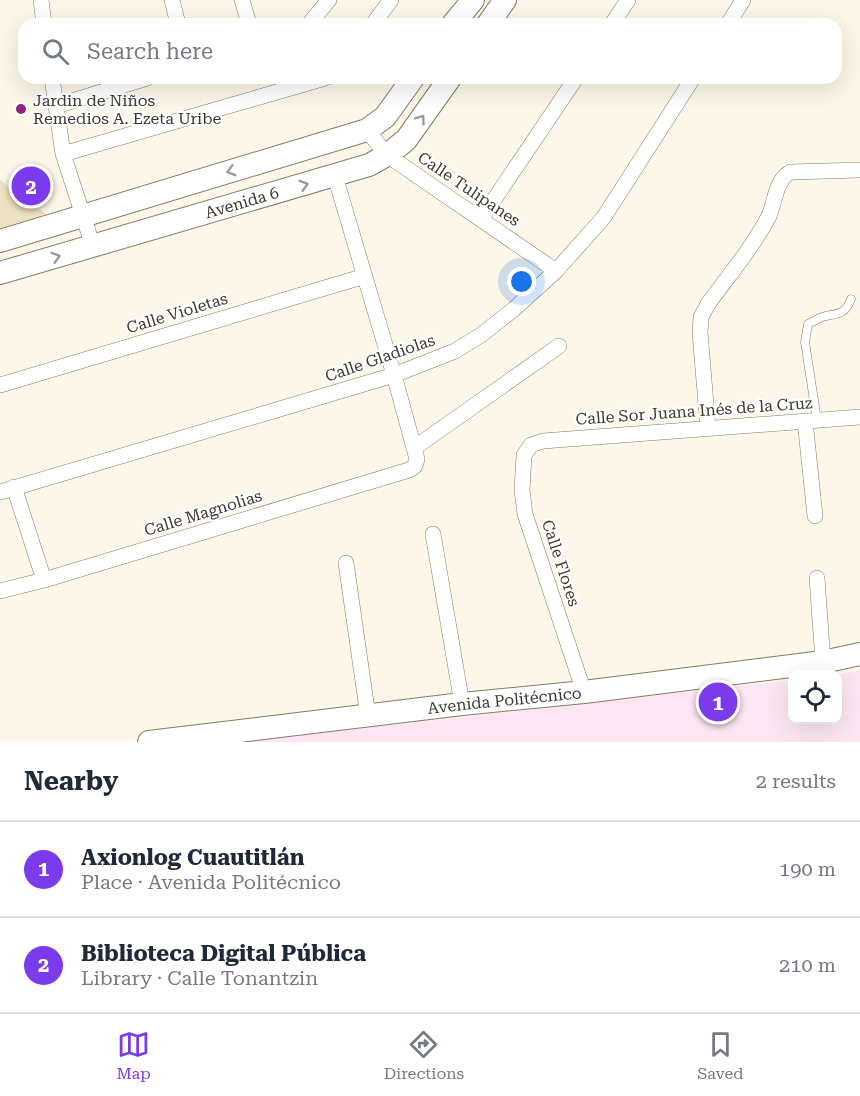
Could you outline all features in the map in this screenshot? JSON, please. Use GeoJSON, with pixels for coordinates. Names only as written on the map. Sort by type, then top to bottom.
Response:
{"type":"FeatureCollection","features":[{"type":"Feature","properties":{"kind":"street"},"geometry":{"type":"LineString","coordinates":[[41,0],[43,18]]}},
{"type":"Feature","properties":{"kind":"street"},"geometry":{"type":"LineString","coordinates":[[172,0],[176,18]]}},
{"type":"Feature","properties":{"kind":"street"},"geometry":{"type":"LineString","coordinates":[[242,0],[247,18]]}},
{"type":"Feature","properties":{"kind":"street"},"geometry":{"type":"LineString","coordinates":[[313,0],[313,18]]}},
{"type":"Feature","properties":{"kind":"street"},"geometry":{"type":"LineString","coordinates":[[314,18],[328,0]]}},
{"type":"Feature","properties":{"kind":"street"},"geometry":{"type":"LineString","coordinates":[[458,18],[473,0]]}},
{"type":"Feature","properties":{"kind":"street"},"geometry":{"type":"LineString","coordinates":[[492,18],[505,0]]}},
{"type":"Feature","properties":{"kind":"street"},"geometry":{"type":"LineString","coordinates":[[616,18],[628,0]]}},
{"type":"Feature","properties":{"kind":"street"},"geometry":{"type":"LineString","coordinates":[[732,18],[743,0]]}},
{"type":"Feature","properties":{"kind":"street"},"geometry":{"type":"LineString","coordinates":[[377,18],[387,1]]}},
{"type":"Feature","properties":{"kind":"street"},"geometry":{"type":"LineString","coordinates":[[53,84],[63,154],[93,246]]}},
{"type":"Feature","properties":{"kind":"street"},"geometry":{"type":"LineString","coordinates":[[56,106],[128,84]]}},
{"type":"Feature","properties":{"kind":"street"},"geometry":{"type":"LineString","coordinates":[[63,154],[305,84]]}},
{"type":"Feature","properties":{"kind":"street","name":"Avenida 6"},"geometry":{"type":"LineString","coordinates":[[0,241],[368,130],[385,117],[409,84]]}},
{"type":"Feature","properties":{"kind":"street","name":"Avenida 6"},"geometry":{"type":"LineString","coordinates":[[0,273],[369,165],[406,140],[446,84]]}},
{"type":"Feature","properties":{"kind":"street"},"geometry":{"type":"LineString","coordinates":[[481,219],[572,84]]}},
{"type":"Feature","properties":{"kind":"street","name":"Calle Gladiolas"},"geometry":{"type":"LineString","coordinates":[[7,490],[394,375],[454,351],[481,335],[556,271],[604,217],[689,84]]}},
{"type":"Feature","properties":{"kind":"street","name":"Calle Tulipanes"},"geometry":{"type":"LineString","coordinates":[[368,130],[387,155],[556,271]]}},
{"type":"Feature","properties":{"kind":"street"},"geometry":{"type":"LineString","coordinates":[[708,428],[700,333],[701,316],[761,230],[770,213],[781,180],[791,172],[860,170]]}},
{"type":"Feature","properties":{"kind":"street"},"geometry":{"type":"LineString","coordinates":[[335,176],[414,448],[559,346]]}},
{"type":"Feature","properties":{"kind":"street","name":"Calle Violetas"},"geometry":{"type":"LineString","coordinates":[[0,385],[365,276]]}},
{"type":"Feature","properties":{"kind":"street","name":"Calle Sor Juana Inés de la Cruz"},"geometry":{"type":"LineString","coordinates":[[531,445],[543,441],[860,417]]}},
{"type":"Feature","properties":{"kind":"street"},"geometry":{"type":"LineString","coordinates":[[811,421],[815,516]]}},
{"type":"Feature","properties":{"kind":"street","name":"Calle Flores"},"geometry":{"type":"LineString","coordinates":[[531,445],[525,455],[522,490],[525,514],[584,692]]}},
{"type":"Feature","properties":{"kind":"street","name":"Calle Magnolias"},"geometry":{"type":"LineString","coordinates":[[0,591],[44,580],[409,470],[415,466],[417,459],[414,448]]}},
{"type":"Feature","properties":{"kind":"street"},"geometry":{"type":"LineString","coordinates":[[7,490],[44,580]]}},
{"type":"Feature","properties":{"kind":"street"},"geometry":{"type":"LineString","coordinates":[[433,534],[462,704]]}},
{"type":"Feature","properties":{"kind":"street"},"geometry":{"type":"LineString","coordinates":[[346,563],[368,716]]}},
{"type":"Feature","properties":{"kind":"street"},"geometry":{"type":"LineString","coordinates":[[817,578],[823,662]]}},
{"type":"Feature","properties":{"kind":"street","name":"Avenida Politécnico"},"geometry":{"type":"LineString","coordinates":[[148,742],[462,704],[584,692],[823,662],[860,654]]}},
{"type":"Feature","properties":{"kind":"lane"},"geometry":{"type":"LineString","coordinates":[[811,421],[805,342],[808,324],[820,317],[841,313],[851,299]]}},
{"type":"Feature","properties":{"kind":"shaded area"},"geometry":{"type":"Polygon","coordinates":[[[0,180],[48,215],[0,230],[0,180]]]}},
{"type":"Feature","properties":{"kind":"shaded area"},"geometry":{"type":"Polygon","coordinates":[[[860,670],[860,742],[241,742],[788,680],[788,724],[842,724],[842,674],[860,670]]]}},
{"type":"Feature","properties":{"kind":"place","name":"Jardin de Niños Remedios A. Ezeta Uribe"},"geometry":{"type":"Point","coordinates":[21,109]}},
{"type":"Feature","properties":{"kind":"place","name":"Biblioteca Digital Pública"},"geometry":{"type":"Point","coordinates":[31,186]}},
{"type":"Feature","properties":{"kind":"place","name":"Axionlog Cuautitlán"},"geometry":{"type":"Point","coordinates":[718,702]}}]}
